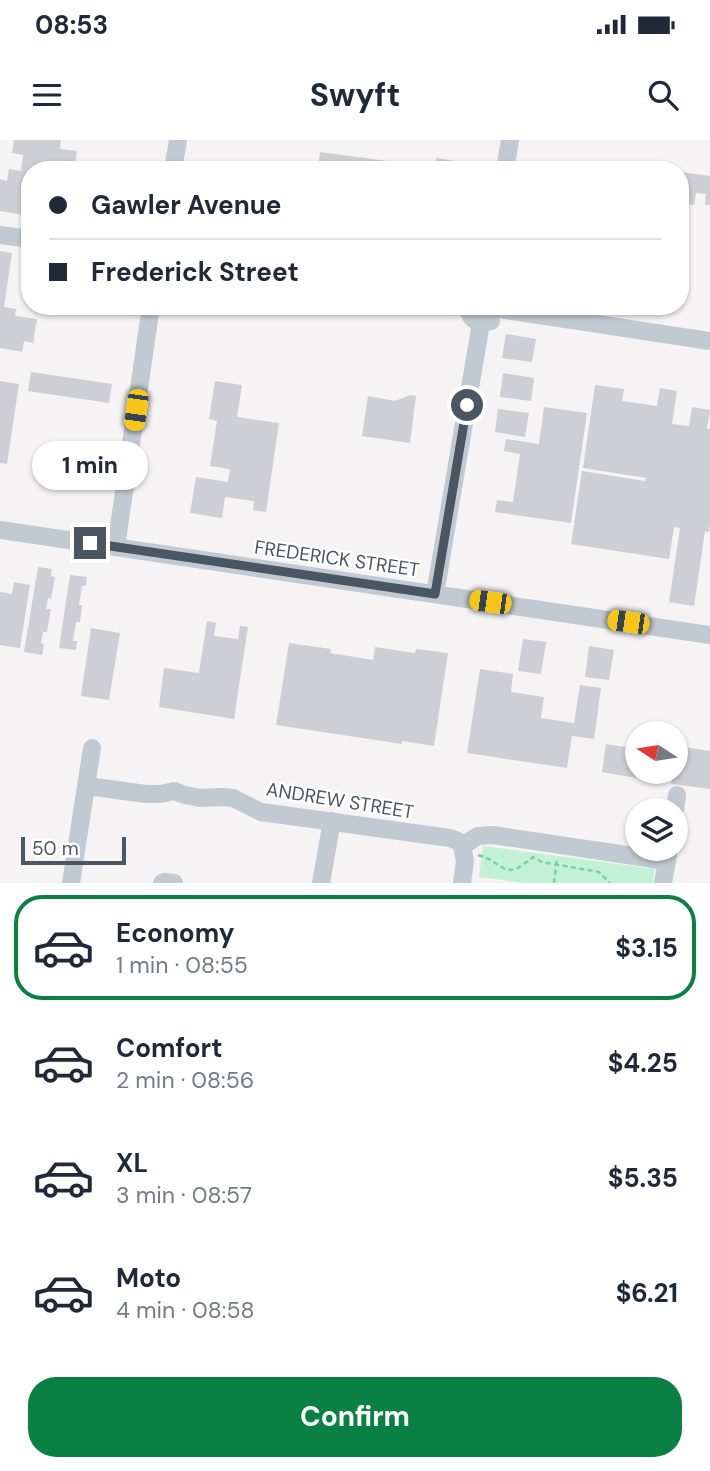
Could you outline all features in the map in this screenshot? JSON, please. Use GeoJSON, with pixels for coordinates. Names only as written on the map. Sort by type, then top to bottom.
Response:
{"type":"FeatureCollection","features":[{"type":"Feature","properties":{"kind":"street"},"geometry":{"type":"LineString","coordinates":[[174,161],[178,140]]}},
{"type":"Feature","properties":{"kind":"street"},"geometry":{"type":"LineString","coordinates":[[506,161],[510,140]]}},
{"type":"Feature","properties":{"kind":"street"},"geometry":{"type":"LineString","coordinates":[[0,235],[21,238]]}},
{"type":"Feature","properties":{"kind":"street"},"geometry":{"type":"LineString","coordinates":[[116,547],[150,315]]}},
{"type":"Feature","properties":{"kind":"street"},"geometry":{"type":"LineString","coordinates":[[470,315],[481,323],[490,322],[496,315]]}},
{"type":"Feature","properties":{"kind":"street"},"geometry":{"type":"LineString","coordinates":[[544,315],[710,341]]}},
{"type":"Feature","properties":{"kind":"street"},"geometry":{"type":"LineString","coordinates":[[435,594],[481,323]]}},
{"type":"Feature","properties":{"kind":"street","name":"FREDERICK STREET"},"geometry":{"type":"LineString","coordinates":[[0,530],[710,635]]}},
{"type":"Feature","properties":{"kind":"street"},"geometry":{"type":"LineString","coordinates":[[71,883],[92,748]]}},
{"type":"Feature","properties":{"kind":"street","name":"ANDREW STREET"},"geometry":{"type":"LineString","coordinates":[[87,786],[146,794],[174,791],[200,798],[233,798],[261,812],[450,838],[469,850]]}},
{"type":"Feature","properties":{"kind":"street"},"geometry":{"type":"LineString","coordinates":[[321,883],[332,821]]}},
{"type":"Feature","properties":{"kind":"street"},"geometry":{"type":"LineString","coordinates":[[462,883],[465,861],[478,836],[625,851]]}},
{"type":"Feature","properties":{"kind":"street"},"geometry":{"type":"LineString","coordinates":[[663,883],[667,861]]}},
{"type":"Feature","properties":{"kind":"street"},"geometry":{"type":"LineString","coordinates":[[162,883],[174,883]]}},
{"type":"Feature","properties":{"kind":"path"},"geometry":{"type":"LineString","coordinates":[[554,883],[558,846]]}},
{"type":"Feature","properties":{"kind":"path"},"geometry":{"type":"LineString","coordinates":[[469,850],[509,871],[517,870],[533,857],[542,862],[599,872],[610,883]]}},
{"type":"Feature","properties":{"kind":"green space"},"geometry":{"type":"Polygon","coordinates":[[[483,846],[655,869],[653,883],[525,883],[479,877],[483,846]]]}},
{"type":"Feature","properties":{"kind":"building"},"geometry":{"type":"Polygon","coordinates":[[[14,140],[61,140],[60,149],[77,151],[75,161],[22,161],[23,155],[12,153],[14,140]]]}},
{"type":"Feature","properties":{"kind":"building"},"geometry":{"type":"Polygon","coordinates":[[[320,152],[387,161],[319,161],[320,152]]]}},
{"type":"Feature","properties":{"kind":"building"},"geometry":{"type":"Polygon","coordinates":[[[436,158],[456,161],[436,161],[436,158]]]}},
{"type":"Feature","properties":{"kind":"building"},"geometry":{"type":"Polygon","coordinates":[[[9,169],[21,171],[21,214],[0,211],[0,179],[7,181],[9,169]]]}},
{"type":"Feature","properties":{"kind":"building"},"geometry":{"type":"Polygon","coordinates":[[[689,173],[710,176],[710,205],[705,205],[706,194],[696,193],[694,205],[689,204],[689,173]]]}},
{"type":"Feature","properties":{"kind":"building"},"geometry":{"type":"Polygon","coordinates":[[[0,251],[12,253],[4,307],[16,309],[15,316],[37,319],[33,343],[24,341],[22,352],[0,348],[0,251]]]}},
{"type":"Feature","properties":{"kind":"building"},"geometry":{"type":"Polygon","coordinates":[[[506,334],[536,339],[532,362],[502,358],[506,334]]]}},
{"type":"Feature","properties":{"kind":"building"},"geometry":{"type":"Polygon","coordinates":[[[31,372],[112,384],[109,403],[28,391],[31,372]]]}},
{"type":"Feature","properties":{"kind":"building"},"geometry":{"type":"Polygon","coordinates":[[[503,373],[534,378],[531,401],[500,397],[503,373]]]}},
{"type":"Feature","properties":{"kind":"building"},"geometry":{"type":"Polygon","coordinates":[[[0,381],[19,384],[7,464],[0,463],[0,381]]]}},
{"type":"Feature","properties":{"kind":"building"},"geometry":{"type":"Polygon","coordinates":[[[215,381],[242,385],[237,417],[279,423],[266,512],[253,510],[254,501],[225,497],[222,518],[190,513],[196,477],[228,482],[230,469],[210,466],[217,421],[209,419],[215,381]]]}},
{"type":"Feature","properties":{"kind":"building"},"geometry":{"type":"Polygon","coordinates":[[[595,385],[624,389],[622,401],[657,406],[660,388],[677,391],[672,424],[689,426],[692,407],[710,410],[707,429],[710,429],[710,524],[709,532],[705,531],[694,606],[669,602],[680,528],[674,527],[669,559],[571,544],[582,471],[645,481],[646,478],[583,468],[595,385]]]}},
{"type":"Feature","properties":{"kind":"building"},"geometry":{"type":"Polygon","coordinates":[[[410,395],[416,396],[410,443],[362,436],[368,396],[395,401],[410,395]]]}},
{"type":"Feature","properties":{"kind":"building"},"geometry":{"type":"Polygon","coordinates":[[[544,407],[587,413],[571,523],[495,512],[497,500],[513,502],[520,454],[504,451],[506,439],[539,444],[544,407]]]}},
{"type":"Feature","properties":{"kind":"building"},"geometry":{"type":"Polygon","coordinates":[[[498,409],[529,413],[525,437],[495,432],[498,409]]]}},
{"type":"Feature","properties":{"kind":"building"},"geometry":{"type":"Polygon","coordinates":[[[38,567],[52,569],[51,576],[55,577],[51,599],[48,598],[46,609],[51,609],[47,632],[43,632],[42,655],[24,652],[38,567]]]}},
{"type":"Feature","properties":{"kind":"building"},"geometry":{"type":"Polygon","coordinates":[[[70,575],[87,577],[86,586],[82,586],[80,622],[76,622],[73,641],[77,641],[76,650],[59,648],[70,575]]]}},
{"type":"Feature","properties":{"kind":"building"},"geometry":{"type":"Polygon","coordinates":[[[14,582],[30,585],[20,648],[0,645],[0,592],[12,594],[14,582]]]}},
{"type":"Feature","properties":{"kind":"building"},"geometry":{"type":"Polygon","coordinates":[[[207,621],[216,623],[214,636],[238,639],[240,626],[248,627],[234,719],[159,707],[164,668],[199,673],[207,621]]]}},
{"type":"Feature","properties":{"kind":"building"},"geometry":{"type":"Polygon","coordinates":[[[91,628],[120,633],[109,700],[81,696],[91,628]]]}},
{"type":"Feature","properties":{"kind":"building"},"geometry":{"type":"Polygon","coordinates":[[[523,639],[546,642],[541,674],[518,671],[523,639]]]}},
{"type":"Feature","properties":{"kind":"building"},"geometry":{"type":"Polygon","coordinates":[[[289,643],[331,649],[330,653],[373,660],[375,647],[415,653],[416,649],[448,653],[434,746],[402,741],[402,744],[276,725],[289,643]]]}},
{"type":"Feature","properties":{"kind":"building"},"geometry":{"type":"Polygon","coordinates":[[[589,646],[614,650],[609,680],[585,677],[589,646]]]}},
{"type":"Feature","properties":{"kind":"building"},"geometry":{"type":"Polygon","coordinates":[[[480,669],[513,674],[511,692],[544,697],[541,718],[574,723],[580,685],[601,688],[594,739],[572,736],[567,768],[467,753],[480,669]]]}},
{"type":"Feature","properties":{"kind":"building"},"geometry":{"type":"Polygon","coordinates":[[[606,744],[625,747],[625,776],[602,772],[606,744]]]}},
{"type":"Feature","properties":{"kind":"building"},"geometry":{"type":"Polygon","coordinates":[[[688,748],[710,751],[710,789],[671,784],[688,784],[688,748]]]}},
{"type":"Feature","properties":{"kind":"route"},"geometry":{"type":"LineString","coordinates":[[90,543],[435,594],[467,405]]}}]}
